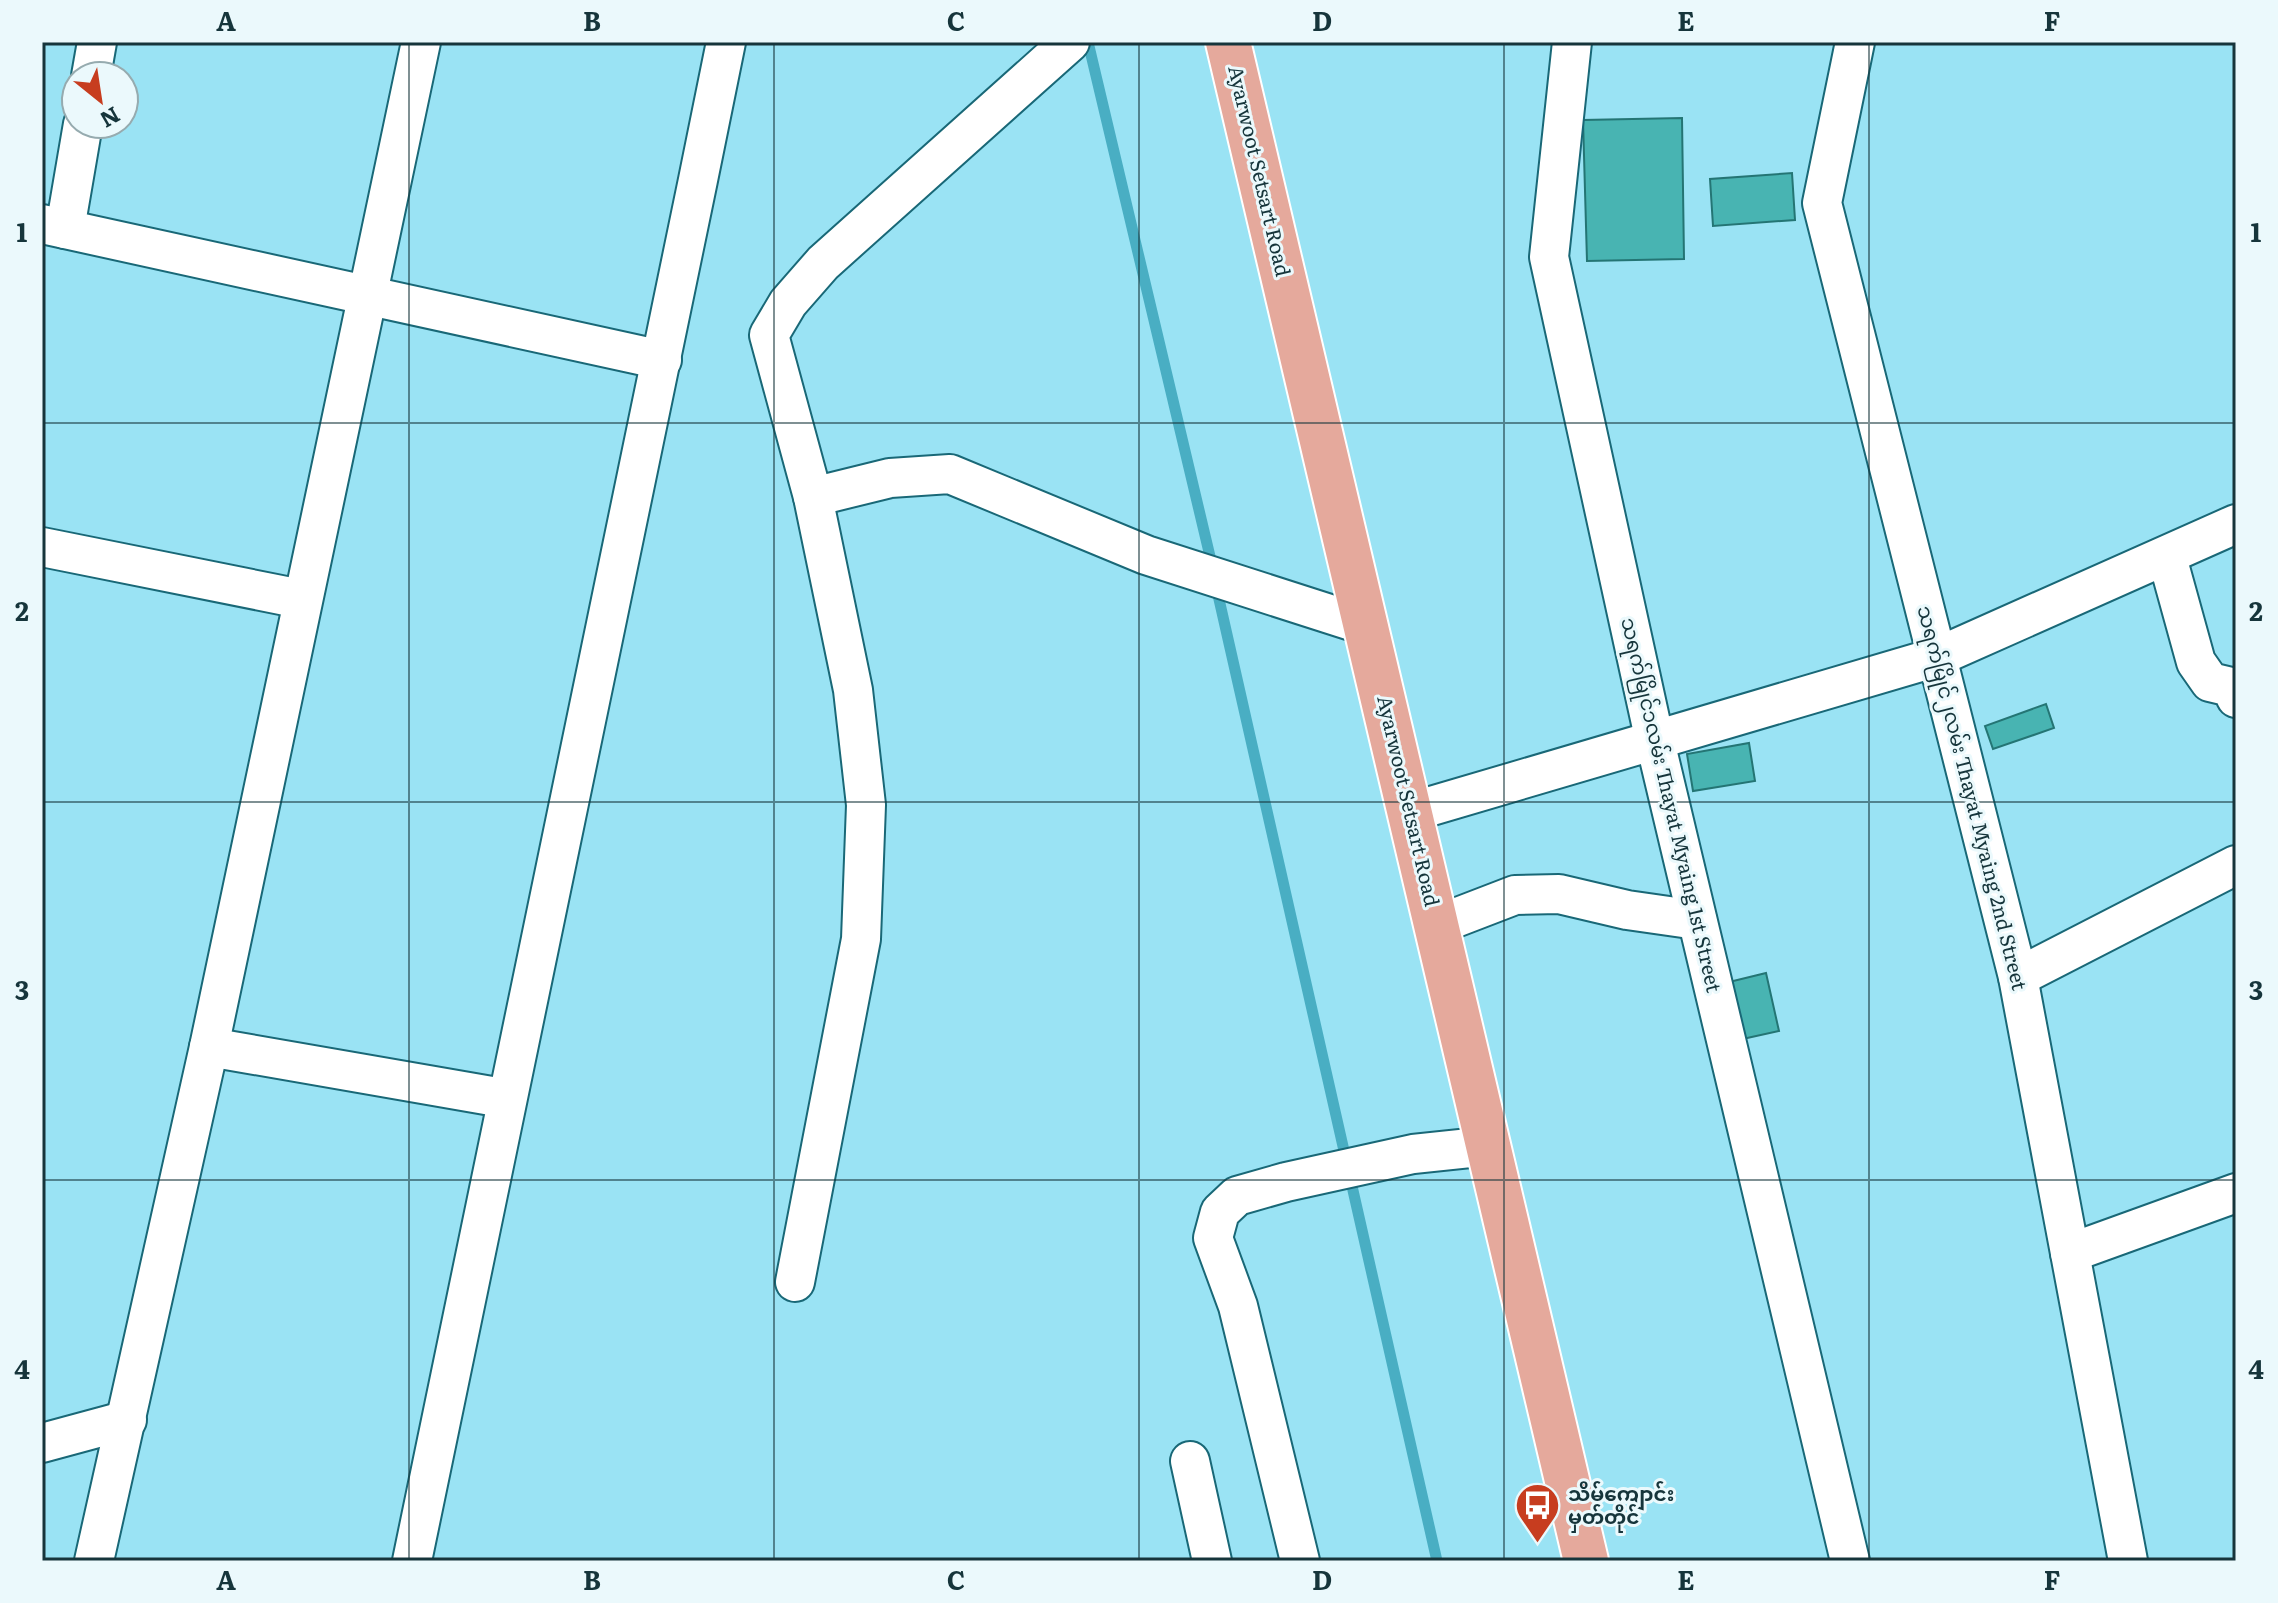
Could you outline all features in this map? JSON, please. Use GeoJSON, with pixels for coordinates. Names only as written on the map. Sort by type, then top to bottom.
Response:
{"type":"FeatureCollection","features":[{"type":"Feature","properties":{"kind":"main road","name":"Ayarwoot Setsart Road"},"geometry":{"type":"LineString","coordinates":[[1228,42],[1586,1561]]}},
{"type":"Feature","properties":{"kind":"street"},"geometry":{"type":"LineString","coordinates":[[94,1561],[209,1047],[301,599],[421,42]]}},
{"type":"Feature","properties":{"kind":"street"},"geometry":{"type":"LineString","coordinates":[[412,1561],[503,1098],[662,360],[726,42]]}},
{"type":"Feature","properties":{"kind":"street"},"geometry":{"type":"LineString","coordinates":[[795,1282],[861,939],[866,805],[853,690],[813,497],[769,335],[788,303],[833,254],[1070,42]]}},
{"type":"Feature","properties":{"kind":"street","name":"သရက်မြိုင်၁လမ်း Thayat Myaing 1st Street"},"geometry":{"type":"LineString","coordinates":[[1572,42],[1549,257],[1654,737],[1850,1561]]}},
{"type":"Feature","properties":{"kind":"street","name":"သရက်မြိုင်၂လမ်း Thayat Myaing 2nd Street"},"geometry":{"type":"LineString","coordinates":[[1855,42],[1822,203],[2018,977],[2128,1561]]}},
{"type":"Feature","properties":{"kind":"street"},"geometry":{"type":"LineString","coordinates":[[78,140],[53,227],[662,360]]}},
{"type":"Feature","properties":{"kind":"street"},"geometry":{"type":"LineString","coordinates":[[813,497],[890,478],[950,474],[1146,555],[1367,626]]}},
{"type":"Feature","properties":{"kind":"street"},"geometry":{"type":"LineString","coordinates":[[1411,812],[1654,737],[1937,657],[2236,524]]}},
{"type":"Feature","properties":{"kind":"street"},"geometry":{"type":"LineString","coordinates":[[42,547],[301,599]]}},
{"type":"Feature","properties":{"kind":"street"},"geometry":{"type":"LineString","coordinates":[[2167,557],[2196,662],[2210,682],[2231,687],[2236,698]]}},
{"type":"Feature","properties":{"kind":"street"},"geometry":{"type":"LineString","coordinates":[[2018,977],[2236,865]]}},
{"type":"Feature","properties":{"kind":"street"},"geometry":{"type":"LineString","coordinates":[[1437,925],[1515,895],[1559,894],[1627,910],[1697,920]]}},
{"type":"Feature","properties":{"kind":"street"},"geometry":{"type":"LineString","coordinates":[[209,1047],[503,1098]]}},
{"type":"Feature","properties":{"kind":"street"},"geometry":{"type":"LineString","coordinates":[[1300,1561],[1238,1306],[1213,1238],[1220,1212],[1237,1196],[1286,1182],[1413,1154],[1489,1146]]}},
{"type":"Feature","properties":{"kind":"street"},"geometry":{"type":"LineString","coordinates":[[2070,1253],[2236,1193]]}},
{"type":"Feature","properties":{"kind":"street"},"geometry":{"type":"LineString","coordinates":[[42,1443],[127,1420]]}},
{"type":"Feature","properties":{"kind":"street"},"geometry":{"type":"LineString","coordinates":[[1190,1461],[1212,1561]]}},
{"type":"Feature","properties":{"kind":"building"},"geometry":{"type":"Polygon","coordinates":[[[1682,118],[1684,259],[1587,261],[1583,120],[1682,118]]]}},
{"type":"Feature","properties":{"kind":"building"},"geometry":{"type":"Polygon","coordinates":[[[1792,173],[1795,220],[1713,226],[1710,179],[1792,173]]]}},
{"type":"Feature","properties":{"kind":"building"},"geometry":{"type":"Polygon","coordinates":[[[2046,704],[2054,728],[1993,749],[1985,726],[2046,704]]]}},
{"type":"Feature","properties":{"kind":"building"},"geometry":{"type":"Polygon","coordinates":[[[1749,743],[1755,781],[1693,791],[1687,754],[1749,743]]]}},
{"type":"Feature","properties":{"kind":"building"},"geometry":{"type":"Polygon","coordinates":[[[1766,973],[1779,1031],[1738,1040],[1725,983],[1766,973]]]}},
{"type":"Feature","properties":{"kind":"waterway"},"geometry":{"type":"LineString","coordinates":[[1088,42],[1213,569]]}},
{"type":"Feature","properties":{"kind":"waterway"},"geometry":{"type":"LineString","coordinates":[[1216,586],[1437,1561]]}},
{"type":"Feature","properties":{"kind":"place","name":"သိမ်ကျောင်း မှတ်တိုင်"},"geometry":{"type":"Point","coordinates":[1537,1544]}}]}
